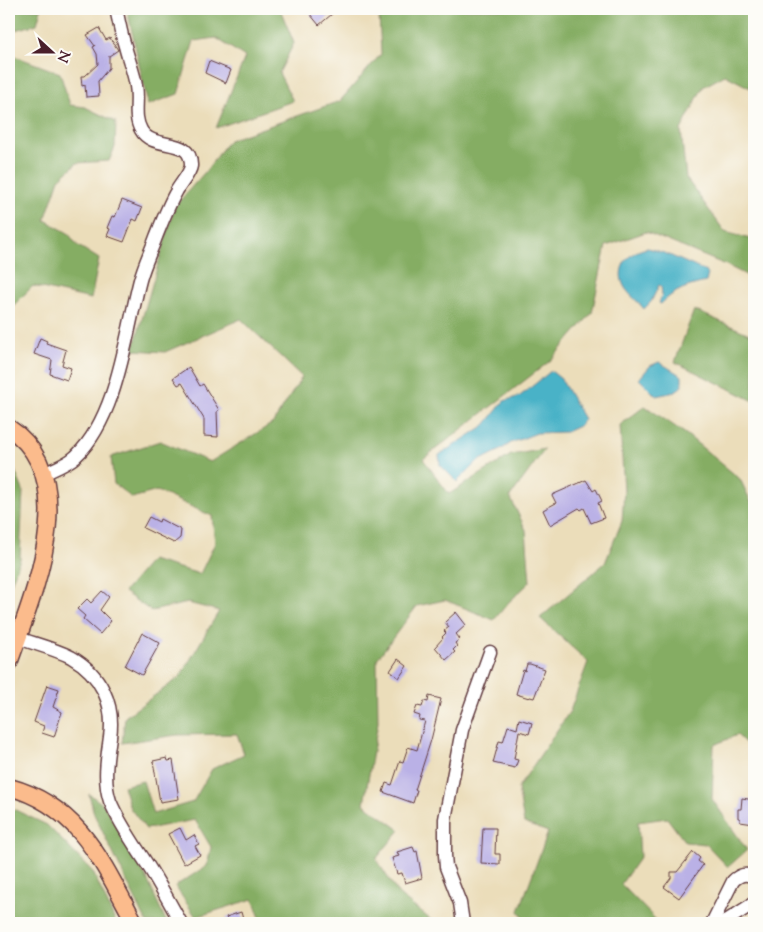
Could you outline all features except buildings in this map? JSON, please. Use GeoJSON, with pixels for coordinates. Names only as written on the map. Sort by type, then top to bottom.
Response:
{"type":"FeatureCollection","features":[{"type":"Feature","properties":{"kind":"main road"},"geometry":{"type":"LineString","coordinates":[[9,428],[33,452],[43,474],[48,512],[47,538],[41,566],[9,663]]}},
{"type":"Feature","properties":{"kind":"main road"},"geometry":{"type":"LineString","coordinates":[[9,787],[24,792],[52,807],[72,822],[98,854],[135,923]]}},
{"type":"Feature","properties":{"kind":"street"},"geometry":{"type":"LineString","coordinates":[[43,474],[74,457],[85,446],[100,420],[119,374],[141,278],[174,196],[191,167],[189,156],[180,146],[154,142],[148,139],[139,128],[136,114],[136,86],[116,9]]}},
{"type":"Feature","properties":{"kind":"street"},"geometry":{"type":"LineString","coordinates":[[18,638],[70,657],[84,666],[97,679],[106,694],[112,721],[106,768],[110,800],[181,923]]}},
{"type":"Feature","properties":{"kind":"street"},"geometry":{"type":"LineString","coordinates":[[464,923],[460,903],[446,867],[444,855],[445,819],[462,730],[490,652]]}},
{"type":"Feature","properties":{"kind":"street"},"geometry":{"type":"LineString","coordinates":[[712,923],[733,881],[738,876],[745,874],[754,878]]}},
{"type":"Feature","properties":{"kind":"street"},"geometry":{"type":"LineString","coordinates":[[723,923],[754,903]]}},
{"type":"Feature","properties":{"kind":"green space"},"geometry":{"type":"Polygon","coordinates":[[[9,9],[41,9],[37,24],[12,31],[9,39],[9,9]]]}},
{"type":"Feature","properties":{"kind":"green space"},"geometry":{"type":"Polygon","coordinates":[[[127,9],[280,9],[294,43],[279,73],[293,101],[216,128],[245,57],[216,38],[194,41],[178,94],[148,105],[127,9]]]}},
{"type":"Feature","properties":{"kind":"green space"},"geometry":{"type":"Polygon","coordinates":[[[374,9],[754,9],[754,90],[725,75],[703,87],[681,130],[686,178],[725,232],[754,240],[754,279],[726,265],[646,232],[606,246],[592,313],[550,361],[423,459],[449,494],[511,455],[545,449],[510,497],[526,530],[530,582],[508,603],[494,620],[445,600],[417,606],[377,659],[378,722],[364,804],[400,830],[376,859],[399,895],[435,923],[262,923],[253,899],[196,917],[175,886],[207,866],[211,847],[195,820],[146,829],[130,808],[123,786],[143,781],[153,814],[193,802],[212,769],[244,754],[237,734],[177,735],[122,743],[125,717],[180,677],[219,611],[188,603],[151,611],[124,592],[151,560],[200,574],[215,543],[212,516],[157,491],[132,498],[114,484],[111,457],[160,441],[210,462],[273,423],[302,377],[241,319],[165,352],[133,350],[175,206],[205,172],[229,140],[340,101],[381,54],[379,15],[374,9]]]}},
{"type":"Feature","properties":{"kind":"green space"},"geometry":{"type":"Polygon","coordinates":[[[9,54],[60,73],[70,105],[85,107],[116,122],[115,147],[109,161],[77,163],[59,179],[45,220],[68,233],[77,245],[99,259],[91,299],[33,286],[9,310],[9,54]]]}},
{"type":"Feature","properties":{"kind":"green space"},"geometry":{"type":"Polygon","coordinates":[[[694,310],[754,336],[754,401],[675,362],[694,310]]]}},
{"type":"Feature","properties":{"kind":"green space"},"geometry":{"type":"Polygon","coordinates":[[[645,406],[686,434],[740,479],[754,508],[754,751],[737,735],[714,745],[712,799],[747,850],[728,867],[706,844],[685,842],[667,818],[638,822],[640,857],[621,884],[659,923],[527,923],[519,911],[548,832],[524,823],[518,788],[570,711],[588,662],[540,618],[605,563],[622,521],[624,491],[620,425],[645,406]]]}},
{"type":"Feature","properties":{"kind":"green space"},"geometry":{"type":"Polygon","coordinates":[[[9,462],[12,464],[23,490],[20,559],[9,589],[9,462]]]}},
{"type":"Feature","properties":{"kind":"green space"},"geometry":{"type":"Polygon","coordinates":[[[89,794],[104,805],[146,877],[167,923],[147,923],[94,814],[89,794]]]}},
{"type":"Feature","properties":{"kind":"green space"},"geometry":{"type":"Polygon","coordinates":[[[9,807],[47,825],[93,872],[116,923],[9,923],[9,807]]]}},
{"type":"Feature","properties":{"kind":"water"},"geometry":{"type":"Polygon","coordinates":[[[648,248],[667,254],[705,271],[708,274],[706,282],[682,289],[671,295],[661,304],[659,303],[662,295],[661,286],[659,285],[651,302],[644,309],[625,288],[621,274],[622,268],[629,257],[648,248]]]}},
{"type":"Feature","properties":{"kind":"water"},"geometry":{"type":"Polygon","coordinates":[[[659,362],[682,376],[682,386],[675,392],[656,396],[639,379],[650,366],[659,362]]]}},
{"type":"Feature","properties":{"kind":"water"},"geometry":{"type":"Polygon","coordinates":[[[551,371],[561,379],[584,419],[579,426],[566,432],[537,433],[511,443],[477,462],[457,482],[440,465],[439,455],[485,425],[504,401],[520,396],[551,371]]]}}]}
